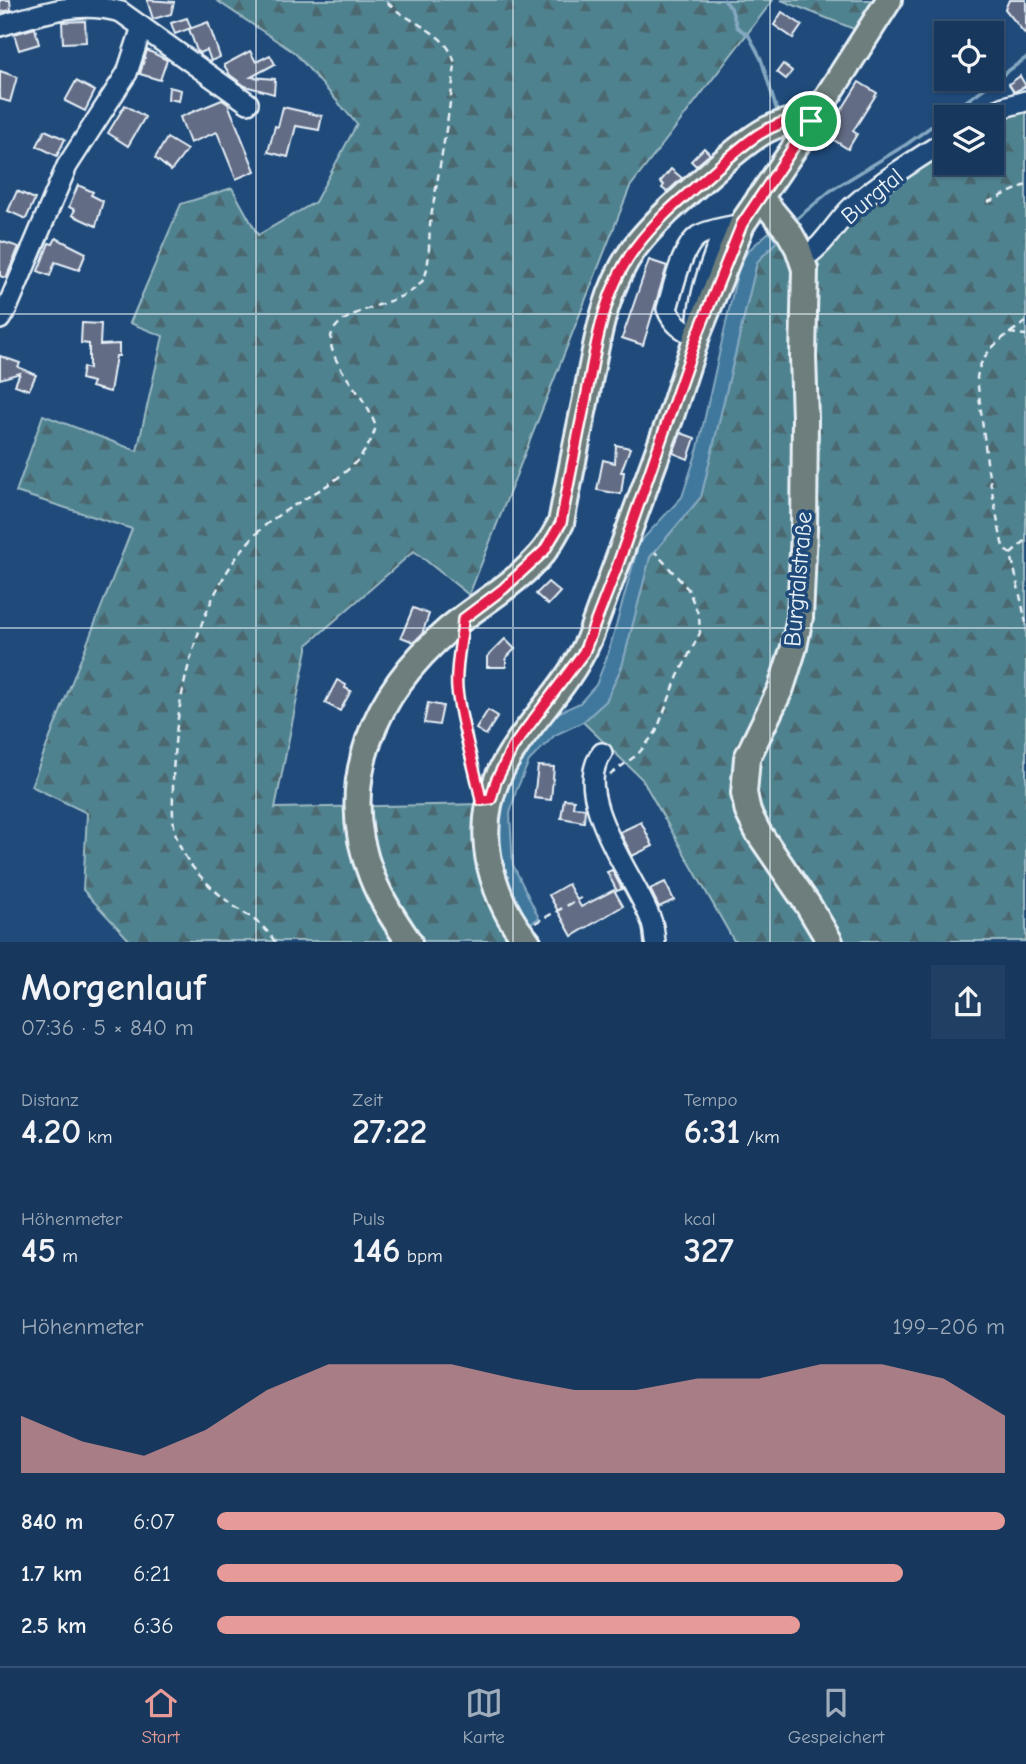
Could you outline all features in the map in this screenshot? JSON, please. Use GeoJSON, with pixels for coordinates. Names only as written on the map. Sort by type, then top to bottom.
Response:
{"type":"FeatureCollection","features":[{"type":"Feature","properties":{"kind":"main road"},"geometry":{"type":"LineString","coordinates":[[527,934],[507,913],[491,870],[487,842],[491,799],[496,781],[513,747],[584,652],[617,567],[733,226],[760,197],[889,0]]}},
{"type":"Feature","properties":{"kind":"main road"},"geometry":{"type":"LineString","coordinates":[[409,942],[387,909],[363,850],[358,808],[359,784],[373,725],[386,699],[409,668],[442,636],[503,589],[544,551],[561,523],[599,327],[614,286],[636,246],[667,213],[753,138],[787,121],[811,121]]}},
{"type":"Feature","properties":{"kind":"main road","name":"Burgtalstraße"},"geometry":{"type":"LineString","coordinates":[[760,197],[785,227],[803,258],[806,275],[803,357],[804,531],[800,617],[794,647],[781,688],[747,758],[744,786],[748,812],[758,832],[830,942]]}},
{"type":"Feature","properties":{"kind":"street"},"geometry":{"type":"LineString","coordinates":[[0,26],[66,6],[97,4],[121,12],[248,103]]}},
{"type":"Feature","properties":{"kind":"street"},"geometry":{"type":"LineString","coordinates":[[0,319],[67,166],[127,73],[142,27]]}},
{"type":"Feature","properties":{"kind":"street"},"geometry":{"type":"LineString","coordinates":[[1004,107],[1026,101]]}},
{"type":"Feature","properties":{"kind":"street","name":"Burgtal"},"geometry":{"type":"LineString","coordinates":[[803,258],[816,251],[851,209],[866,196],[934,149]]}},
{"type":"Feature","properties":{"kind":"street"},"geometry":{"type":"LineString","coordinates":[[692,243],[697,336],[681,329],[667,309],[682,259],[692,243],[701,234],[733,226]]}},
{"type":"Feature","properties":{"kind":"street"},"geometry":{"type":"LineString","coordinates":[[602,752],[594,766],[594,789],[613,847],[652,920],[655,942]]}},
{"type":"Feature","properties":{"kind":"path"},"geometry":{"type":"LineString","coordinates":[[275,942],[265,928],[208,884],[180,847],[175,833],[173,810],[175,738],[188,666],[228,569],[244,547],[277,515],[351,467],[363,455],[374,434],[376,426],[365,403],[339,366],[330,340],[333,332],[346,319],[416,288],[425,276],[454,57],[443,42],[385,0]]}},
{"type":"Feature","properties":{"kind":"path"},"geometry":{"type":"LineString","coordinates":[[988,202],[1026,185]]}},
{"type":"Feature","properties":{"kind":"path"},"geometry":{"type":"LineString","coordinates":[[1012,554],[1006,551],[1002,543],[988,470],[977,378],[985,355],[1026,322]]}},
{"type":"Feature","properties":{"kind":"path"},"geometry":{"type":"LineString","coordinates":[[1009,333],[1026,335]]}},
{"type":"Feature","properties":{"kind":"path"},"geometry":{"type":"LineString","coordinates":[[1012,554],[1026,540]]}},
{"type":"Feature","properties":{"kind":"path"},"geometry":{"type":"LineString","coordinates":[[594,789],[638,754],[656,733],[678,676],[700,633],[699,616],[688,589],[655,552]]}},
{"type":"Feature","properties":{"kind":"path"},"geometry":{"type":"LineString","coordinates":[[1012,554],[1026,623]]}},
{"type":"Feature","properties":{"kind":"path"},"geometry":{"type":"LineString","coordinates":[[463,619],[457,667],[460,711],[481,800],[491,799]]}},
{"type":"Feature","properties":{"kind":"path"},"geometry":{"type":"LineString","coordinates":[[527,934],[550,915],[581,898]]}},
{"type":"Feature","properties":{"kind":"green space"},"geometry":{"type":"Polygon","coordinates":[[[216,0],[773,0],[630,187],[469,595],[414,551],[308,644],[275,808],[485,804],[519,941],[130,941],[83,890],[87,813],[31,786],[132,529],[16,492],[43,415],[137,451],[163,336],[130,323],[181,204],[232,188],[258,235],[315,202],[357,124],[295,53],[216,0]]]}},
{"type":"Feature","properties":{"kind":"green space"},"geometry":{"type":"Polygon","coordinates":[[[781,0],[880,0],[859,31],[781,0]]]}},
{"type":"Feature","properties":{"kind":"green space"},"geometry":{"type":"Polygon","coordinates":[[[1026,101],[1026,941],[734,941],[642,779],[583,722],[606,701],[622,666],[650,557],[701,497],[757,262],[789,232],[803,258],[851,209],[934,152],[934,175],[1004,175],[1004,111],[1026,101]]]}},
{"type":"Feature","properties":{"kind":"water"},"geometry":{"type":"Polygon","coordinates":[[[769,232],[777,241],[757,262],[701,497],[650,557],[622,666],[606,701],[583,722],[555,735],[529,761],[516,791],[510,814],[513,865],[539,918],[526,926],[509,893],[500,865],[498,815],[509,773],[551,716],[580,703],[596,685],[608,654],[639,543],[682,497],[698,448],[739,265],[749,250],[769,232]]]}},
{"type":"Feature","properties":{"kind":"building"},"geometry":{"type":"Polygon","coordinates":[[[0,0],[10,0],[11,10],[0,12],[0,0]]]}},
{"type":"Feature","properties":{"kind":"building"},"geometry":{"type":"Polygon","coordinates":[[[147,0],[174,2],[171,14],[153,19],[147,0]]]}},
{"type":"Feature","properties":{"kind":"building"},"geometry":{"type":"Polygon","coordinates":[[[1009,0],[1026,0],[1026,35],[1005,9],[1009,0]]]}},
{"type":"Feature","properties":{"kind":"building"},"geometry":{"type":"Polygon","coordinates":[[[782,12],[802,25],[793,38],[774,25],[782,12]]]}},
{"type":"Feature","properties":{"kind":"building"},"geometry":{"type":"Polygon","coordinates":[[[187,18],[191,28],[175,34],[171,23],[187,18]]]}},
{"type":"Feature","properties":{"kind":"building"},"geometry":{"type":"Polygon","coordinates":[[[85,21],[86,42],[63,43],[62,22],[85,21]]]}},
{"type":"Feature","properties":{"kind":"building"},"geometry":{"type":"Polygon","coordinates":[[[208,22],[220,57],[211,61],[207,50],[199,53],[197,51],[189,29],[208,22]]]}},
{"type":"Feature","properties":{"kind":"building"},"geometry":{"type":"Polygon","coordinates":[[[35,28],[39,44],[19,50],[14,34],[35,28]]]}},
{"type":"Feature","properties":{"kind":"building"},"geometry":{"type":"Polygon","coordinates":[[[147,50],[167,60],[160,80],[140,74],[147,50]]]}},
{"type":"Feature","properties":{"kind":"building"},"geometry":{"type":"Polygon","coordinates":[[[250,51],[256,62],[270,55],[275,64],[251,77],[275,79],[274,94],[245,86],[230,75],[224,65],[250,51]]]}},
{"type":"Feature","properties":{"kind":"building"},"geometry":{"type":"Polygon","coordinates":[[[783,64],[792,71],[786,79],[777,72],[783,64]]]}},
{"type":"Feature","properties":{"kind":"building"},"geometry":{"type":"Polygon","coordinates":[[[0,71],[17,77],[10,102],[0,99],[0,71]]]}},
{"type":"Feature","properties":{"kind":"building"},"geometry":{"type":"Polygon","coordinates":[[[1020,76],[1026,86],[1014,92],[1009,84],[1020,76]]]}},
{"type":"Feature","properties":{"kind":"building"},"geometry":{"type":"Polygon","coordinates":[[[76,81],[95,91],[85,111],[65,101],[76,81]]]}},
{"type":"Feature","properties":{"kind":"building"},"geometry":{"type":"Polygon","coordinates":[[[859,82],[877,93],[853,131],[857,134],[848,149],[826,135],[859,82]]]}},
{"type":"Feature","properties":{"kind":"building"},"geometry":{"type":"Polygon","coordinates":[[[169,87],[181,90],[179,101],[168,99],[169,87]]]}},
{"type":"Feature","properties":{"kind":"building"},"geometry":{"type":"Polygon","coordinates":[[[222,100],[228,104],[255,171],[236,179],[217,132],[190,143],[180,117],[222,100]]]}},
{"type":"Feature","properties":{"kind":"building"},"geometry":{"type":"Polygon","coordinates":[[[125,105],[145,117],[128,146],[108,133],[125,105]]]}},
{"type":"Feature","properties":{"kind":"building"},"geometry":{"type":"Polygon","coordinates":[[[283,107],[322,116],[319,130],[296,126],[288,157],[268,152],[283,107]]]}},
{"type":"Feature","properties":{"kind":"building"},"geometry":{"type":"Polygon","coordinates":[[[45,130],[65,139],[57,156],[37,146],[45,130]]]}},
{"type":"Feature","properties":{"kind":"building"},"geometry":{"type":"Polygon","coordinates":[[[167,138],[187,150],[171,171],[155,158],[167,138]]]}},
{"type":"Feature","properties":{"kind":"building"},"geometry":{"type":"Polygon","coordinates":[[[704,148],[710,154],[696,166],[691,161],[704,148]]]}},
{"type":"Feature","properties":{"kind":"building"},"geometry":{"type":"Polygon","coordinates":[[[671,169],[682,178],[667,192],[660,182],[671,169]]]}},
{"type":"Feature","properties":{"kind":"building"},"geometry":{"type":"Polygon","coordinates":[[[78,185],[93,192],[91,195],[103,201],[96,226],[72,215],[75,210],[69,207],[78,185]]]}},
{"type":"Feature","properties":{"kind":"building"},"geometry":{"type":"Polygon","coordinates":[[[17,191],[35,199],[26,219],[8,211],[17,191]]]}},
{"type":"Feature","properties":{"kind":"building"},"geometry":{"type":"Polygon","coordinates":[[[56,238],[86,253],[79,270],[55,262],[50,276],[38,271],[49,243],[53,244],[56,238]]]}},
{"type":"Feature","properties":{"kind":"building"},"geometry":{"type":"Polygon","coordinates":[[[0,241],[19,247],[6,278],[0,276],[0,241]]]}},
{"type":"Feature","properties":{"kind":"building"},"geometry":{"type":"Polygon","coordinates":[[[649,260],[667,266],[643,345],[622,338],[649,260]]]}},
{"type":"Feature","properties":{"kind":"building"},"geometry":{"type":"Polygon","coordinates":[[[82,323],[101,324],[100,345],[119,344],[119,356],[116,356],[110,392],[91,387],[93,382],[81,379],[83,367],[89,369],[89,344],[81,343],[82,323]]]}},
{"type":"Feature","properties":{"kind":"building"},"geometry":{"type":"Polygon","coordinates":[[[0,356],[20,363],[18,367],[36,375],[29,390],[15,385],[20,373],[0,379],[0,356]]]}},
{"type":"Feature","properties":{"kind":"building"},"geometry":{"type":"Polygon","coordinates":[[[681,433],[695,438],[688,459],[673,453],[681,433]]]}},
{"type":"Feature","properties":{"kind":"building"},"geometry":{"type":"Polygon","coordinates":[[[616,445],[630,448],[621,472],[624,472],[621,494],[597,490],[603,460],[615,463],[616,445]]]}},
{"type":"Feature","properties":{"kind":"building"},"geometry":{"type":"Polygon","coordinates":[[[548,582],[560,592],[548,605],[536,594],[548,582]]]}},
{"type":"Feature","properties":{"kind":"building"},"geometry":{"type":"Polygon","coordinates":[[[413,608],[429,614],[422,634],[414,642],[401,637],[413,608]]]}},
{"type":"Feature","properties":{"kind":"building"},"geometry":{"type":"Polygon","coordinates":[[[505,639],[515,649],[506,658],[506,667],[487,667],[487,657],[505,639]]]}},
{"type":"Feature","properties":{"kind":"building"},"geometry":{"type":"Polygon","coordinates":[[[337,680],[351,691],[340,711],[325,703],[337,680]]]}},
{"type":"Feature","properties":{"kind":"building"},"geometry":{"type":"Polygon","coordinates":[[[428,703],[443,706],[439,725],[424,723],[428,703]]]}},
{"type":"Feature","properties":{"kind":"building"},"geometry":{"type":"Polygon","coordinates":[[[488,710],[498,716],[486,735],[476,729],[488,710]]]}},
{"type":"Feature","properties":{"kind":"building"},"geometry":{"type":"Polygon","coordinates":[[[538,766],[554,767],[551,800],[534,798],[538,766]]]}},
{"type":"Feature","properties":{"kind":"building"},"geometry":{"type":"Polygon","coordinates":[[[564,799],[574,800],[573,807],[585,808],[584,822],[561,818],[564,799]]]}},
{"type":"Feature","properties":{"kind":"building"},"geometry":{"type":"Polygon","coordinates":[[[641,822],[653,846],[632,856],[620,832],[641,822]]]}},
{"type":"Feature","properties":{"kind":"building"},"geometry":{"type":"Polygon","coordinates":[[[612,870],[622,889],[617,891],[607,872],[612,870]]]}},
{"type":"Feature","properties":{"kind":"building"},"geometry":{"type":"Polygon","coordinates":[[[665,882],[674,900],[659,907],[650,889],[665,882]]]}},
{"type":"Feature","properties":{"kind":"building"},"geometry":{"type":"Polygon","coordinates":[[[568,884],[581,907],[614,890],[623,906],[572,936],[549,895],[568,884]]]}},
{"type":"Feature","properties":{"kind":"waterway"},"geometry":{"type":"LineString","coordinates":[[724,0],[731,8],[737,27],[749,36],[761,59],[777,111]]}},
{"type":"Feature","properties":{"kind":"waterway"},"geometry":{"type":"LineString","coordinates":[[793,222],[830,191],[907,144],[1026,58]]}},
{"type":"Feature","properties":{"kind":"route"},"geometry":{"type":"LineString","coordinates":[[802,119],[811,121],[742,224],[697,336],[670,419],[584,652],[513,747],[496,781],[491,799],[481,800],[462,722],[457,688],[457,659],[463,619],[503,589],[544,551],[561,523],[599,327],[608,298],[624,265],[636,246],[667,213],[743,145],[781,123],[802,119]]}}]}
